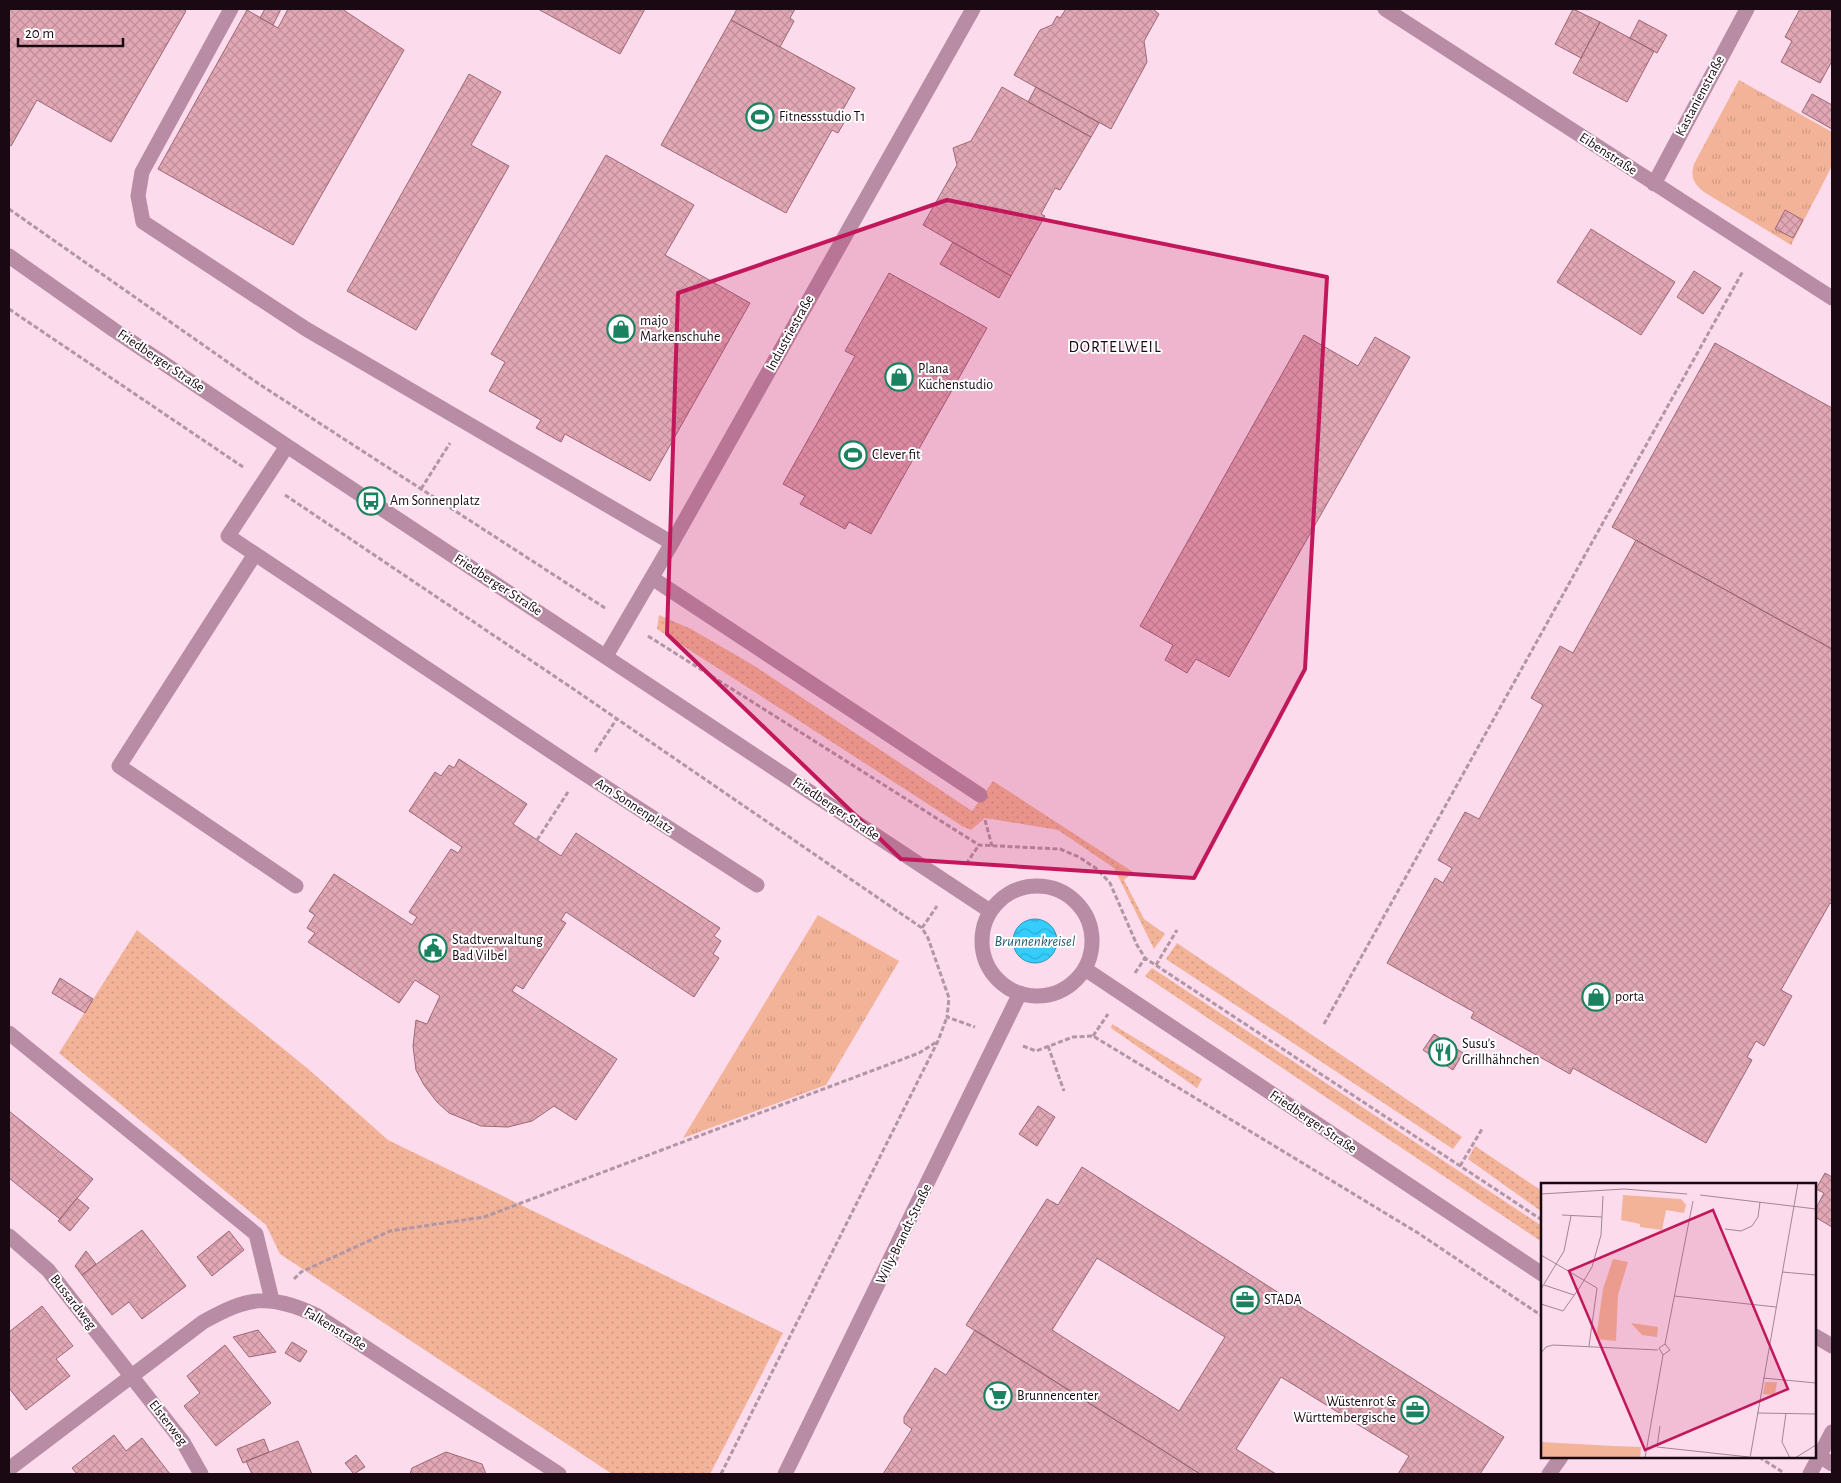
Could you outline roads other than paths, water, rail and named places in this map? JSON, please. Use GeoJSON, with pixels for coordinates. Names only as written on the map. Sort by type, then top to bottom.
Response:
{"type":"FeatureCollection","features":[{"type":"Feature","properties":{"kind":"street"},"geometry":{"type":"LineString","coordinates":[[231,9],[142,172],[138,196],[144,222],[306,329],[672,543]]}},
{"type":"Feature","properties":{"kind":"street","name":"Industriestraße"},"geometry":{"type":"LineString","coordinates":[[606,656],[672,543],[973,9]]}},
{"type":"Feature","properties":{"kind":"street","name":"Eibenstraße"},"geometry":{"type":"LineString","coordinates":[[1385,9],[1832,298]]}},
{"type":"Feature","properties":{"kind":"street","name":"Kastanienstraße"},"geometry":{"type":"LineString","coordinates":[[1654,184],[1747,9]]}},
{"type":"Feature","properties":{"kind":"street","name":"Friedberger Straße"},"geometry":{"type":"LineString","coordinates":[[9,256],[114,330],[287,446],[990,911]]}},
{"type":"Feature","properties":{"kind":"street","name":"Am Sonnenplatz"},"geometry":{"type":"LineString","coordinates":[[287,446],[228,536],[582,772],[757,885]]}},
{"type":"Feature","properties":{"kind":"street"},"geometry":{"type":"LineString","coordinates":[[255,554],[119,766],[296,886]]}},
{"type":"Feature","properties":{"kind":"street"},"geometry":{"type":"LineString","coordinates":[[652,578],[980,795]]}},
{"type":"Feature","properties":{"kind":"street"},"geometry":{"type":"LineString","coordinates":[[1046,885],[1066,893],[1082,907],[1092,927],[1093,948],[1085,969],[1078,979],[1057,993],[1032,996],[1020,993],[999,980],[985,960],[982,943],[984,926],[990,911],[1005,895],[1024,886],[1046,885]]}},
{"type":"Feature","properties":{"kind":"street","name":"Friedberger Straße"},"geometry":{"type":"LineString","coordinates":[[1085,969],[1541,1273]]}},
{"type":"Feature","properties":{"kind":"street","name":"Willy-Brandt-Straße"},"geometry":{"type":"LineString","coordinates":[[785,1474],[1020,993]]}},
{"type":"Feature","properties":{"kind":"street"},"geometry":{"type":"LineString","coordinates":[[9,1033],[256,1234],[272,1300]]}},
{"type":"Feature","properties":{"kind":"street","name":"Bussardweg"},"geometry":{"type":"LineString","coordinates":[[9,1236],[48,1270],[130,1376]]}},
{"type":"Feature","properties":{"kind":"street","name":"Falkenstraße"},"geometry":{"type":"LineString","coordinates":[[9,1469],[202,1322],[226,1309],[247,1302],[272,1300],[298,1307],[323,1320],[559,1474]]}},
{"type":"Feature","properties":{"kind":"street"},"geometry":{"type":"LineString","coordinates":[[1816,1337],[1832,1346]]}},
{"type":"Feature","properties":{"kind":"street","name":"Elsterweg"},"geometry":{"type":"LineString","coordinates":[[130,1376],[183,1442],[201,1474]]}},
{"type":"Feature","properties":{"kind":"street"},"geometry":{"type":"LineString","coordinates":[[1810,1474],[1822,1458],[1832,1432]]}},
{"type":"Feature","properties":{"kind":"street"},"geometry":{"type":"LineString","coordinates":[[1549,1474],[1560,1458]]}},
{"type":"Feature","properties":{"kind":"water","name":"Brunnenkreisel"},"geometry":{"type":"Polygon","coordinates":[[[1031,919],[1039,919],[1051,925],[1057,941],[1051,957],[1039,963],[1031,963],[1019,957],[1013,945],[1013,937],[1019,925],[1031,919]]]}},
{"type":"Feature","properties":{"kind":"place","name":"Fitnessstudio T1"},"geometry":{"type":"Point","coordinates":[760,117]}},
{"type":"Feature","properties":{"kind":"place","name":"majo Markenschuhe"},"geometry":{"type":"Point","coordinates":[621,329]}},
{"type":"Feature","properties":{"kind":"place","name":"Plana Küchenstudio"},"geometry":{"type":"Point","coordinates":[899,377]}},
{"type":"Feature","properties":{"kind":"place","name":"Clever fit"},"geometry":{"type":"Point","coordinates":[853,455]}},
{"type":"Feature","properties":{"kind":"place","name":"Am Sonnenplatz"},"geometry":{"type":"Point","coordinates":[371,501]}},
{"type":"Feature","properties":{"kind":"place","name":"Stadtverwaltung Bad Vilbel"},"geometry":{"type":"Point","coordinates":[433,948]}},
{"type":"Feature","properties":{"kind":"place","name":"porta"},"geometry":{"type":"Point","coordinates":[1596,997]}},
{"type":"Feature","properties":{"kind":"place","name":"Susu’s Grillhähnchen"},"geometry":{"type":"Point","coordinates":[1443,1052]}},
{"type":"Feature","properties":{"kind":"place","name":"STADA"},"geometry":{"type":"Point","coordinates":[1245,1300]}},
{"type":"Feature","properties":{"kind":"place","name":"Brunnencenter"},"geometry":{"type":"Point","coordinates":[998,1396]}},
{"type":"Feature","properties":{"kind":"place","name":"Wüstenrot & Württembergische"},"geometry":{"type":"Point","coordinates":[1415,1410]}},
{"type":"Feature","properties":{"kind":"district","name":"DORTELWEIL"},"geometry":{"type":"Point","coordinates":[1115,347]}}]}
